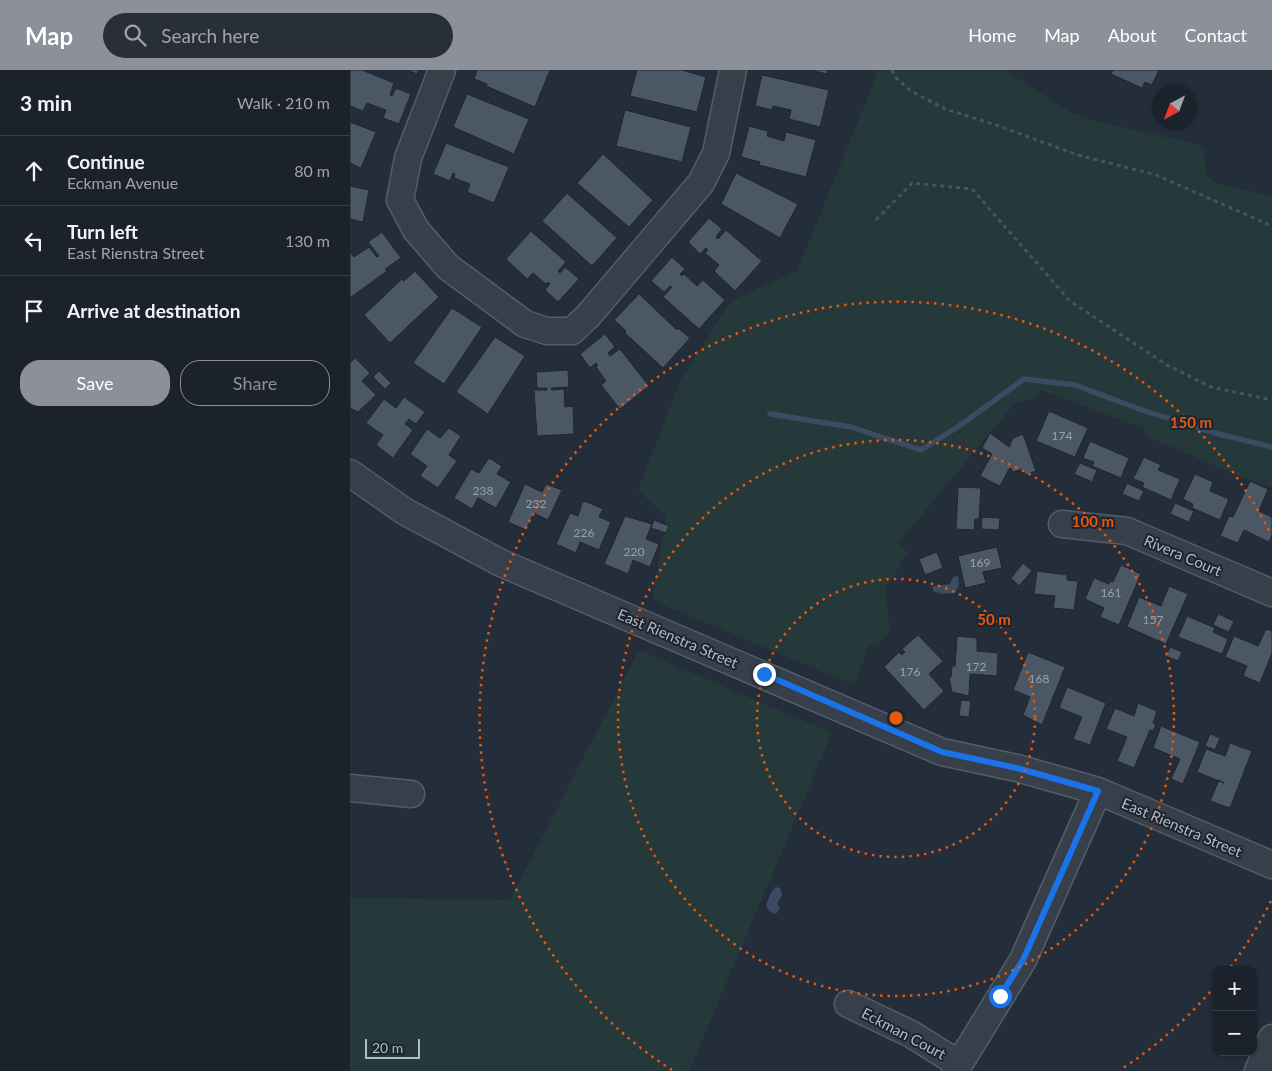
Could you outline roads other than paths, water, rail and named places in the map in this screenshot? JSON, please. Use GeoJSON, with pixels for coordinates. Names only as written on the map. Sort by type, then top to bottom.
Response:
{"type":"FeatureCollection","features":[{"type":"Feature","properties":{"kind":"street"},"geometry":{"type":"LineString","coordinates":[[442,70],[408,158],[400,200],[416,230],[448,267],[525,324],[547,331],[572,331],[588,316],[701,183],[716,153],[733,70]]}},
{"type":"Feature","properties":{"kind":"street","name":"East Rienstra Street"},"geometry":{"type":"LineString","coordinates":[[350,473],[404,511],[501,563],[942,752],[1017,768],[1098,791],[1272,865]]}},
{"type":"Feature","properties":{"kind":"street","name":"Rivera Court"},"geometry":{"type":"LineString","coordinates":[[1062,524],[1127,531],[1272,593]]}},
{"type":"Feature","properties":{"kind":"street"},"geometry":{"type":"LineString","coordinates":[[350,788],[411,794]]}},
{"type":"Feature","properties":{"kind":"street"},"geometry":{"type":"LineString","coordinates":[[957,1067],[1023,960],[1098,791]]}},
{"type":"Feature","properties":{"kind":"street","name":"Eckman Court"},"geometry":{"type":"LineString","coordinates":[[848,1004],[911,1034],[957,1067]]}},
{"type":"Feature","properties":{"kind":"street"},"geometry":{"type":"LineString","coordinates":[[1258,1071],[1272,1038]]}},
{"type":"Feature","properties":{"kind":"water"},"geometry":{"type":"Polygon","coordinates":[[[958,576],[959,585],[955,593],[941,594],[933,591],[933,586],[950,584],[953,577],[958,576]]]}},
{"type":"Feature","properties":{"kind":"water"},"geometry":{"type":"Polygon","coordinates":[[[776,887],[780,888],[782,895],[777,904],[780,907],[775,914],[769,911],[766,905],[772,891],[776,887]]]}},
{"type":"Feature","properties":{"kind":"waterway"},"geometry":{"type":"LineString","coordinates":[[770,414],[851,427],[921,450],[959,426],[1024,379],[1075,385],[1142,410],[1215,433],[1272,447]]}}]}
